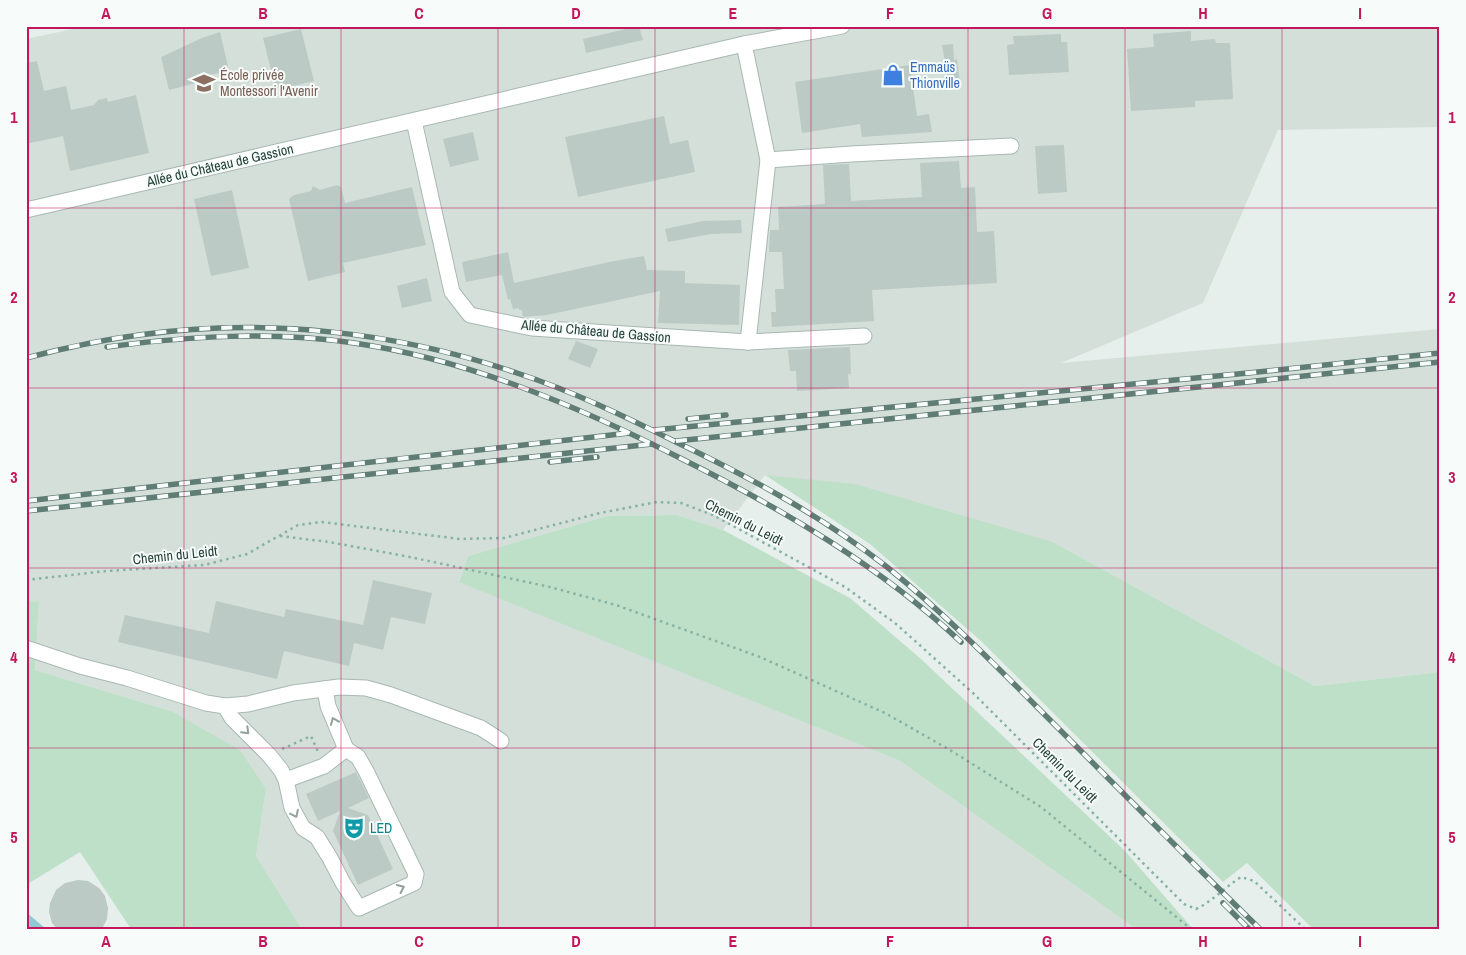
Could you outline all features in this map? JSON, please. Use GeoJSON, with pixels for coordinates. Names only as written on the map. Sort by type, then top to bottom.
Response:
{"type":"FeatureCollection","features":[{"type":"Feature","properties":{"kind":"street","name":"Allée du Château de Gassion"},"geometry":{"type":"LineString","coordinates":[[26,210],[744,44],[842,26]]}},
{"type":"Feature","properties":{"kind":"street"},"geometry":{"type":"LineString","coordinates":[[744,44],[768,160],[748,342]]}},
{"type":"Feature","properties":{"kind":"street","name":"Allée du Château de Gassion"},"geometry":{"type":"LineString","coordinates":[[414,121],[452,292],[470,315],[532,328],[748,342],[864,336]]}},
{"type":"Feature","properties":{"kind":"street"},"geometry":{"type":"LineString","coordinates":[[768,160],[1011,146]]}},
{"type":"Feature","properties":{"kind":"street"},"geometry":{"type":"LineString","coordinates":[[26,648],[206,703],[225,706],[248,704],[292,693],[339,686],[366,688],[391,694],[481,728],[501,741]]}},
{"type":"Feature","properties":{"kind":"street"},"geometry":{"type":"LineString","coordinates":[[225,706],[232,718],[269,755],[286,780],[292,808],[302,828],[317,837],[342,883],[359,908],[414,883],[416,874],[366,771],[358,757],[346,749],[328,706],[325,689]]}},
{"type":"Feature","properties":{"kind":"street"},"geometry":{"type":"LineString","coordinates":[[286,780],[324,766],[346,749]]}},
{"type":"Feature","properties":{"kind":"path","name":"Chemin du Leidt"},"geometry":{"type":"LineString","coordinates":[[26,580],[204,565],[247,554],[298,525],[322,522],[460,539],[504,538],[600,512],[640,505],[669,502],[692,506],[713,515],[845,587],[895,624],[973,693],[1184,904],[1196,909],[1206,904],[1241,877],[1254,881],[1304,929]]}},
{"type":"Feature","properties":{"kind":"path"},"geometry":{"type":"LineString","coordinates":[[280,536],[329,542],[410,557],[550,588],[616,605],[760,657],[885,713],[950,750],[1041,806],[1191,929]]}},
{"type":"Feature","properties":{"kind":"path"},"geometry":{"type":"LineString","coordinates":[[269,755],[310,736],[324,766]]}},
{"type":"Feature","properties":{"kind":"shaded area"},"geometry":{"type":"Polygon","coordinates":[[[87,26],[1440,26],[1440,127],[1278,130],[1203,303],[1061,363],[1440,329],[1440,672],[1315,686],[1053,542],[765,475],[723,530],[677,515],[607,516],[468,556],[459,581],[900,761],[1136,929],[302,929],[256,856],[266,789],[171,711],[35,670],[39,601],[26,602],[26,39],[87,26]]]}},
{"type":"Feature","properties":{"kind":"green space"},"geometry":{"type":"Polygon","coordinates":[[[765,475],[855,484],[1053,542],[1315,686],[1440,672],[1440,929],[1313,929],[1247,863],[1223,882],[981,641],[870,544],[765,475]]]}},
{"type":"Feature","properties":{"kind":"green space"},"geometry":{"type":"Polygon","coordinates":[[[677,515],[723,530],[850,598],[921,659],[1125,851],[1193,929],[1136,929],[900,761],[459,582],[468,556],[607,516],[677,515]]]}},
{"type":"Feature","properties":{"kind":"green space"},"geometry":{"type":"Polygon","coordinates":[[[39,601],[35,670],[171,711],[240,750],[266,789],[256,856],[302,929],[131,929],[80,852],[26,885],[26,602],[39,601]]]}},
{"type":"Feature","properties":{"kind":"water"},"geometry":{"type":"Polygon","coordinates":[[[26,912],[46,929],[26,929],[26,912]]]}},
{"type":"Feature","properties":{"kind":"building"},"geometry":{"type":"Polygon","coordinates":[[[639,26],[643,40],[586,53],[583,39],[639,26]]]}},
{"type":"Feature","properties":{"kind":"building"},"geometry":{"type":"Polygon","coordinates":[[[301,29],[314,81],[276,90],[263,38],[301,29]]]}},
{"type":"Feature","properties":{"kind":"building"},"geometry":{"type":"Polygon","coordinates":[[[1191,31],[1191,41],[1215,39],[1216,43],[1230,43],[1233,99],[1195,101],[1195,107],[1131,111],[1127,49],[1154,47],[1153,34],[1191,31]]]}},
{"type":"Feature","properties":{"kind":"building"},"geometry":{"type":"Polygon","coordinates":[[[220,32],[229,71],[199,77],[200,82],[169,90],[161,57],[220,32]]]}},
{"type":"Feature","properties":{"kind":"building"},"geometry":{"type":"Polygon","coordinates":[[[1061,34],[1061,42],[1067,42],[1069,72],[1009,75],[1007,45],[1014,44],[1013,36],[1061,34]]]}},
{"type":"Feature","properties":{"kind":"building"},"geometry":{"type":"Polygon","coordinates":[[[953,44],[954,60],[957,59],[960,84],[949,85],[942,45],[953,44]]]}},
{"type":"Feature","properties":{"kind":"building"},"geometry":{"type":"Polygon","coordinates":[[[37,61],[44,91],[66,86],[71,110],[94,105],[98,100],[107,98],[108,102],[136,95],[149,153],[70,171],[63,136],[26,144],[26,63],[37,61]]]}},
{"type":"Feature","properties":{"kind":"building"},"geometry":{"type":"Polygon","coordinates":[[[910,65],[917,116],[929,114],[932,132],[862,137],[860,124],[802,133],[795,82],[910,65]]]}},
{"type":"Feature","properties":{"kind":"building"},"geometry":{"type":"Polygon","coordinates":[[[664,116],[670,144],[688,140],[695,172],[578,197],[565,137],[664,116]]]}},
{"type":"Feature","properties":{"kind":"building"},"geometry":{"type":"Polygon","coordinates":[[[473,132],[479,160],[450,167],[443,139],[473,132]]]}},
{"type":"Feature","properties":{"kind":"building"},"geometry":{"type":"Polygon","coordinates":[[[1064,145],[1067,192],[1038,194],[1035,146],[1064,145]]]}},
{"type":"Feature","properties":{"kind":"building"},"geometry":{"type":"Polygon","coordinates":[[[959,161],[961,188],[975,187],[977,232],[994,231],[997,283],[872,290],[874,321],[772,327],[771,312],[776,312],[775,289],[784,289],[782,252],[769,252],[770,230],[779,230],[778,207],[825,204],[823,165],[849,164],[851,201],[922,197],[920,163],[959,161]]]}},
{"type":"Feature","properties":{"kind":"building"},"geometry":{"type":"Polygon","coordinates":[[[337,185],[341,187],[345,203],[412,187],[426,245],[343,263],[345,272],[308,281],[289,199],[294,195],[311,191],[313,186],[320,190],[337,185]]]}},
{"type":"Feature","properties":{"kind":"building"},"geometry":{"type":"Polygon","coordinates":[[[232,190],[249,268],[211,276],[194,199],[232,190]]]}},
{"type":"Feature","properties":{"kind":"building"},"geometry":{"type":"Polygon","coordinates":[[[741,220],[742,233],[711,234],[668,242],[665,229],[703,221],[741,220]]]}},
{"type":"Feature","properties":{"kind":"building"},"geometry":{"type":"Polygon","coordinates":[[[508,252],[514,283],[644,256],[647,270],[685,271],[685,283],[740,285],[739,325],[658,323],[660,291],[547,315],[523,317],[522,310],[519,310],[519,308],[513,309],[510,299],[508,300],[502,275],[466,282],[462,262],[508,252]]]}},
{"type":"Feature","properties":{"kind":"building"},"geometry":{"type":"Polygon","coordinates":[[[427,278],[432,301],[402,308],[397,286],[427,278]]]}},
{"type":"Feature","properties":{"kind":"building"},"geometry":{"type":"Polygon","coordinates":[[[576,341],[598,349],[590,368],[568,359],[576,341]]]}},
{"type":"Feature","properties":{"kind":"building"},"geometry":{"type":"Polygon","coordinates":[[[850,347],[851,374],[848,374],[849,388],[797,391],[796,371],[790,371],[788,350],[850,347]]]}},
{"type":"Feature","properties":{"kind":"building"},"geometry":{"type":"Polygon","coordinates":[[[373,580],[432,593],[425,624],[391,617],[383,650],[354,643],[349,666],[284,651],[277,679],[118,642],[125,615],[209,633],[216,601],[284,617],[286,609],[363,625],[373,580]]]}},
{"type":"Feature","properties":{"kind":"building","name":"LED"},"geometry":{"type":"Polygon","coordinates":[[[356,772],[369,798],[348,808],[368,815],[393,869],[358,885],[333,831],[340,811],[318,821],[306,794],[356,772]]]}},
{"type":"Feature","properties":{"kind":"building"},"geometry":{"type":"Polygon","coordinates":[[[78,880],[88,881],[99,888],[105,896],[108,908],[107,919],[102,929],[57,929],[52,923],[49,912],[50,903],[56,890],[65,883],[78,880]]]}},
{"type":"Feature","properties":{"kind":"railway"},"geometry":{"type":"LineString","coordinates":[[26,358],[111,339],[186,330],[282,328],[330,332],[378,338],[425,347],[471,359],[537,380],[617,413],[785,498],[837,531],[887,567],[976,646],[1260,929]]}},
{"type":"Feature","properties":{"kind":"railway"},"geometry":{"type":"LineString","coordinates":[[107,347],[230,336],[323,339],[397,351],[440,361],[524,388],[645,440],[757,498],[864,564],[930,614],[961,642]]}},
{"type":"Feature","properties":{"kind":"railway"},"geometry":{"type":"LineString","coordinates":[[654,430],[1440,353]]}},
{"type":"Feature","properties":{"kind":"railway"},"geometry":{"type":"LineString","coordinates":[[676,441],[1440,362]]}},
{"type":"Feature","properties":{"kind":"railway"},"geometry":{"type":"LineString","coordinates":[[688,419],[726,415]]}},
{"type":"Feature","properties":{"kind":"railway"},"geometry":{"type":"LineString","coordinates":[[26,501],[629,433]]}},
{"type":"Feature","properties":{"kind":"railway"},"geometry":{"type":"LineString","coordinates":[[26,511],[652,444]]}},
{"type":"Feature","properties":{"kind":"railway"},"geometry":{"type":"LineString","coordinates":[[550,462],[597,457]]}},
{"type":"Feature","properties":{"kind":"railway"},"geometry":{"type":"LineString","coordinates":[[1223,903],[1249,929]]}},
{"type":"Feature","properties":{"kind":"place","name":"Emmaüs Thionville"},"geometry":{"type":"Point","coordinates":[893,75]}},
{"type":"Feature","properties":{"kind":"place","name":"École privée Montessori l'Avenir"},"geometry":{"type":"Point","coordinates":[204,83]}},
{"type":"Feature","properties":{"kind":"place","name":"LED"},"geometry":{"type":"Point","coordinates":[354,828]}}]}
